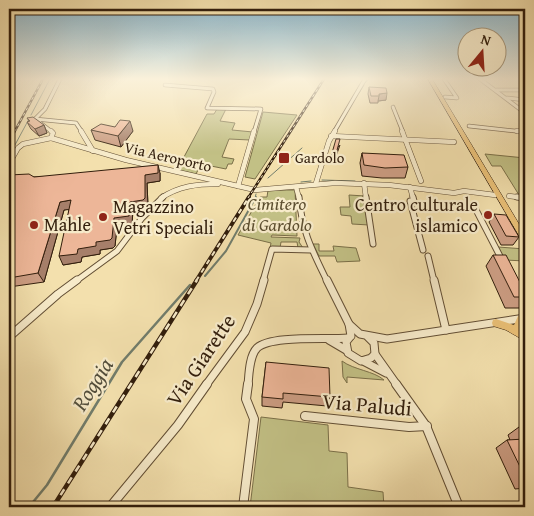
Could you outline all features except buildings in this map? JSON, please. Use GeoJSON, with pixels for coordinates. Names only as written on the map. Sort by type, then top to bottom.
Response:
{"type":"FeatureCollection","features":[{"type":"Feature","properties":{"kind":"main road"},"geometry":{"type":"LineString","coordinates":[[444,103],[525,239]]}},
{"type":"Feature","properties":{"kind":"main road"},"geometry":{"type":"LineString","coordinates":[[449,103],[525,229]]}},
{"type":"Feature","properties":{"kind":"main road"},"geometry":{"type":"LineString","coordinates":[[524,319],[518,325],[524,336]]}},
{"type":"Feature","properties":{"kind":"main road"},"geometry":{"type":"LineString","coordinates":[[496,322],[524,336]]}},
{"type":"Feature","properties":{"kind":"street"},"geometry":{"type":"LineString","coordinates":[[35,119],[48,103]]}},
{"type":"Feature","properties":{"kind":"street"},"geometry":{"type":"LineString","coordinates":[[209,103],[207,108],[261,110],[238,186]]}},
{"type":"Feature","properties":{"kind":"street"},"geometry":{"type":"LineString","coordinates":[[316,184],[331,136],[351,103]]}},
{"type":"Feature","properties":{"kind":"street"},"geometry":{"type":"LineString","coordinates":[[514,103],[525,112]]}},
{"type":"Feature","properties":{"kind":"street"},"geometry":{"type":"LineString","coordinates":[[393,107],[420,182]]}},
{"type":"Feature","properties":{"kind":"street"},"geometry":{"type":"LineString","coordinates":[[9,164],[18,148],[23,144],[51,138],[53,133],[35,119]]}},
{"type":"Feature","properties":{"kind":"street"},"geometry":{"type":"LineString","coordinates":[[35,119],[76,123],[93,151]]}},
{"type":"Feature","properties":{"kind":"street"},"geometry":{"type":"LineString","coordinates":[[469,126],[525,132]]}},
{"type":"Feature","properties":{"kind":"street"},"geometry":{"type":"LineString","coordinates":[[331,136],[454,142]]}},
{"type":"Feature","properties":{"kind":"street","name":"Via Aeroporto"},"geometry":{"type":"LineString","coordinates":[[51,138],[93,151],[255,190],[316,184],[364,183],[495,194]]}},
{"type":"Feature","properties":{"kind":"street"},"geometry":{"type":"LineString","coordinates":[[364,183],[373,244]]}},
{"type":"Feature","properties":{"kind":"street"},"geometry":{"type":"LineString","coordinates":[[9,336],[56,296],[114,254],[125,244],[132,231],[153,205],[167,195],[178,188],[192,184],[228,184]]}},
{"type":"Feature","properties":{"kind":"street"},"geometry":{"type":"LineString","coordinates":[[296,187],[298,189],[302,223],[311,250],[348,324],[350,337],[345,346],[346,350]]}},
{"type":"Feature","properties":{"kind":"street"},"geometry":{"type":"LineString","coordinates":[[410,187],[414,201],[410,201],[423,250]]}},
{"type":"Feature","properties":{"kind":"street"},"geometry":{"type":"LineString","coordinates":[[509,196],[525,198]]}},
{"type":"Feature","properties":{"kind":"street"},"geometry":{"type":"LineString","coordinates":[[474,206],[507,269]]}},
{"type":"Feature","properties":{"kind":"street","name":"Via Giarette"},"geometry":{"type":"LineString","coordinates":[[110,507],[178,425],[245,332],[257,304],[272,249],[311,250]]}},
{"type":"Feature","properties":{"kind":"street"},"geometry":{"type":"LineString","coordinates":[[428,256],[446,330]]}},
{"type":"Feature","properties":{"kind":"street"},"geometry":{"type":"LineString","coordinates":[[348,324],[360,334],[368,337],[387,338],[524,319]]}},
{"type":"Feature","properties":{"kind":"street"},"geometry":{"type":"LineString","coordinates":[[243,507],[254,419],[246,399],[252,356],[262,345],[277,340],[329,340],[360,334]]}},
{"type":"Feature","properties":{"kind":"street"},"geometry":{"type":"LineString","coordinates":[[368,337],[375,350]]}},
{"type":"Feature","properties":{"kind":"street"},"geometry":{"type":"LineString","coordinates":[[329,340],[346,350],[353,358],[363,361],[371,359],[375,350],[387,338]]}},
{"type":"Feature","properties":{"kind":"street","name":"Via Paludi"},"geometry":{"type":"LineString","coordinates":[[375,350],[386,373],[412,404],[427,426],[459,507]]}},
{"type":"Feature","properties":{"kind":"street","name":"Via Paludi"},"geometry":{"type":"LineString","coordinates":[[363,361],[386,373]]}},
{"type":"Feature","properties":{"kind":"street","name":"Via Paludi"},"geometry":{"type":"LineString","coordinates":[[305,416],[409,427],[427,426]]}},
{"type":"Feature","properties":{"kind":"green space"},"geometry":{"type":"Polygon","coordinates":[[[217,109],[226,109],[220,121],[235,123],[232,130],[253,132],[250,140],[229,139],[222,157],[234,159],[232,164],[228,164],[226,169],[201,164],[196,174],[177,170],[207,114],[214,114],[217,109]]]}},
{"type":"Feature","properties":{"kind":"green space"},"geometry":{"type":"Polygon","coordinates":[[[263,112],[297,115],[255,179],[245,177],[263,112]]]}},
{"type":"Feature","properties":{"kind":"green space"},"geometry":{"type":"Polygon","coordinates":[[[485,154],[525,158],[525,195],[519,195],[501,166],[492,166],[485,154]]]}},
{"type":"Feature","properties":{"kind":"green space","name":"Cimitero di Gardolo"},"geometry":{"type":"Polygon","coordinates":[[[268,190],[295,190],[297,236],[272,235],[271,237],[300,238],[299,242],[303,248],[298,248],[297,242],[281,242],[280,248],[270,248],[271,243],[238,235],[260,197],[267,197],[268,190]]]}},
{"type":"Feature","properties":{"kind":"green space"},"geometry":{"type":"Polygon","coordinates":[[[349,195],[365,196],[369,225],[352,224],[351,216],[341,215],[340,207],[350,207],[349,195]]]}},
{"type":"Feature","properties":{"kind":"green space"},"geometry":{"type":"Polygon","coordinates":[[[313,244],[319,244],[319,251],[334,251],[333,246],[356,248],[360,261],[337,262],[335,256],[319,256],[313,244]]]}},
{"type":"Feature","properties":{"kind":"green space"},"geometry":{"type":"Polygon","coordinates":[[[498,247],[525,249],[525,261],[505,260],[498,247]]]}},
{"type":"Feature","properties":{"kind":"green space"},"geometry":{"type":"Polygon","coordinates":[[[342,361],[375,374],[384,380],[347,377],[347,383],[343,377],[342,361]]]}},
{"type":"Feature","properties":{"kind":"green space"},"geometry":{"type":"Polygon","coordinates":[[[261,417],[328,425],[329,451],[347,453],[348,487],[383,492],[384,507],[250,507],[261,417]]]}},
{"type":"Feature","properties":{"kind":"waterway"},"geometry":{"type":"LineString","coordinates":[[31,115],[37,103]]}},
{"type":"Feature","properties":{"kind":"waterway"},"geometry":{"type":"LineString","coordinates":[[9,156],[29,119]]}},
{"type":"Feature","properties":{"kind":"waterway"},"geometry":{"type":"LineString","coordinates":[[268,178],[302,148]]}},
{"type":"Feature","properties":{"kind":"waterway","name":"Roggia"},"geometry":{"type":"LineString","coordinates":[[322,180],[355,181]]}},
{"type":"Feature","properties":{"kind":"waterway","name":"Roggia"},"geometry":{"type":"LineString","coordinates":[[301,182],[311,181]]}},
{"type":"Feature","properties":{"kind":"waterway","name":"Roggia"},"geometry":{"type":"LineString","coordinates":[[255,198],[256,194]]}},
{"type":"Feature","properties":{"kind":"waterway","name":"Roggia"},"geometry":{"type":"LineString","coordinates":[[205,276],[226,251],[256,197]]}},
{"type":"Feature","properties":{"kind":"waterway","name":"Roggia"},"geometry":{"type":"LineString","coordinates":[[29,507],[47,485],[122,362],[190,285]]}},
{"type":"Feature","properties":{"kind":"railway"},"geometry":{"type":"LineString","coordinates":[[9,142],[30,103]]}},
{"type":"Feature","properties":{"kind":"railway"},"geometry":{"type":"LineString","coordinates":[[248,198],[309,103]]}},
{"type":"Feature","properties":{"kind":"railway"},"geometry":{"type":"LineString","coordinates":[[196,281],[249,197]]}},
{"type":"Feature","properties":{"kind":"railway"},"geometry":{"type":"LineString","coordinates":[[53,507],[197,280]]}},
{"type":"Feature","properties":{"kind":"place","name":"Gardolo"},"geometry":{"type":"Point","coordinates":[284,158]}},
{"type":"Feature","properties":{"kind":"place","name":"Centro culturale islamico"},"geometry":{"type":"Point","coordinates":[488,215]}},
{"type":"Feature","properties":{"kind":"place","name":"Magazzino Vetri Speciali"},"geometry":{"type":"Point","coordinates":[103,217]}},
{"type":"Feature","properties":{"kind":"place","name":"Mahle"},"geometry":{"type":"Point","coordinates":[34,225]}}]}
